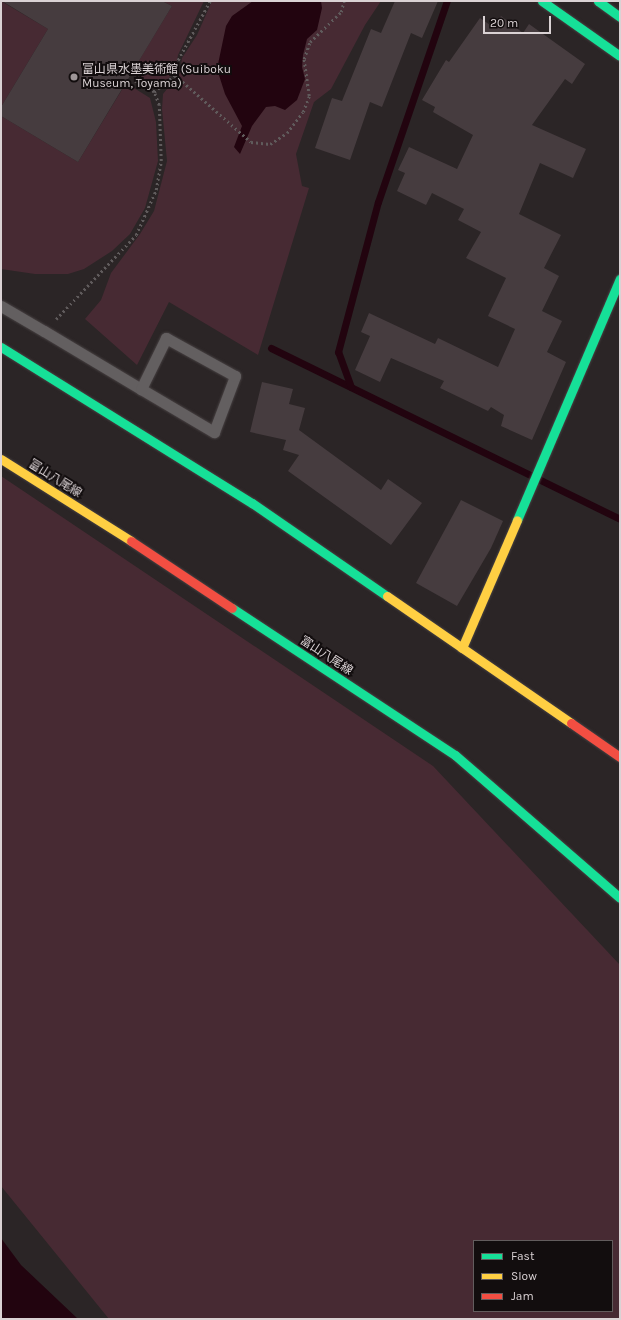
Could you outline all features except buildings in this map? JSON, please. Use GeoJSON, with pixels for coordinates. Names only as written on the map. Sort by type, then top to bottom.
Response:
{"type":"FeatureCollection","features":[{"type":"Feature","properties":{"kind":"street"},"geometry":{"type":"LineString","coordinates":[[542,1],[620,56]]}},
{"type":"Feature","properties":{"kind":"street"},"geometry":{"type":"LineString","coordinates":[[598,1],[620,17]]}},
{"type":"Feature","properties":{"kind":"street"},"geometry":{"type":"LineString","coordinates":[[462,648],[620,279]]}},
{"type":"Feature","properties":{"kind":"street"},"geometry":{"type":"LineString","coordinates":[[1,347],[252,503],[620,757]]}},
{"type":"Feature","properties":{"kind":"street","name":"富山八尾線"},"geometry":{"type":"LineString","coordinates":[[1,459],[132,542],[455,755],[620,898]]}},
{"type":"Feature","properties":{"kind":"lane"},"geometry":{"type":"LineString","coordinates":[[1,306],[44,331],[141,389],[214,432],[235,376],[166,338],[141,389]]}},
{"type":"Feature","properties":{"kind":"path"},"geometry":{"type":"LineString","coordinates":[[154,92],[176,75],[178,60],[210,1]]}},
{"type":"Feature","properties":{"kind":"path"},"geometry":{"type":"LineString","coordinates":[[176,75],[251,142],[270,144],[287,133],[303,112],[309,96],[304,59],[310,42],[341,12],[344,1]]}},
{"type":"Feature","properties":{"kind":"path"},"geometry":{"type":"LineString","coordinates":[[44,331],[136,235],[156,190],[161,161],[161,115],[154,92],[133,80]]}},
{"type":"Feature","properties":{"kind":"shaded area"},"geometry":{"type":"Polygon","coordinates":[[[1,1],[48,29],[1,107],[1,1]]]}},
{"type":"Feature","properties":{"kind":"shaded area"},"geometry":{"type":"Polygon","coordinates":[[[162,1],[204,1],[178,55],[175,72],[163,84],[156,86],[132,72],[172,6],[162,1]]]}},
{"type":"Feature","properties":{"kind":"shaded area"},"geometry":{"type":"Polygon","coordinates":[[[212,1],[381,1],[365,25],[331,89],[314,102],[296,154],[302,186],[309,188],[258,355],[169,302],[137,365],[85,319],[101,300],[111,273],[140,234],[154,211],[167,161],[162,109],[163,94],[180,73],[182,58],[197,35],[212,1]]]}},
{"type":"Feature","properties":{"kind":"shaded area"},"geometry":{"type":"Polygon","coordinates":[[[253,1],[321,1],[322,8],[317,30],[307,39],[302,67],[305,79],[297,100],[285,110],[275,106],[266,107],[252,126],[240,154],[234,147],[242,126],[225,94],[217,69],[226,26],[232,16],[253,1]]]}},
{"type":"Feature","properties":{"kind":"shaded area"},"geometry":{"type":"Polygon","coordinates":[[[126,83],[150,98],[156,122],[158,161],[145,208],[130,234],[112,251],[84,269],[68,274],[35,274],[1,269],[1,116],[78,162],[126,83]]]}},
{"type":"Feature","properties":{"kind":"shaded area"},"geometry":{"type":"Polygon","coordinates":[[[1,476],[433,766],[620,965],[620,1319],[109,1319],[1,1186],[1,476]]]}},
{"type":"Feature","properties":{"kind":"shaded area"},"geometry":{"type":"Polygon","coordinates":[[[1,1238],[21,1265],[78,1319],[1,1319],[1,1238]]]}},
{"type":"Feature","properties":{"kind":"waterway"},"geometry":{"type":"LineString","coordinates":[[351,387],[338,352],[378,202],[447,1]]}},
{"type":"Feature","properties":{"kind":"waterway"},"geometry":{"type":"LineString","coordinates":[[271,348],[620,519]]}},
{"type":"Feature","properties":{"kind":"traffic: fast"},"geometry":{"type":"LineString","coordinates":[[542,1],[620,56]]}},
{"type":"Feature","properties":{"kind":"traffic: fast"},"geometry":{"type":"LineString","coordinates":[[598,1],[620,17]]}},
{"type":"Feature","properties":{"kind":"traffic: fast"},"geometry":{"type":"LineString","coordinates":[[517,520],[620,279]]}},
{"type":"Feature","properties":{"kind":"traffic: fast"},"geometry":{"type":"LineString","coordinates":[[1,347],[252,503],[387,596]]}},
{"type":"Feature","properties":{"kind":"traffic: fast"},"geometry":{"type":"LineString","coordinates":[[232,608],[455,755],[620,898]]}},
{"type":"Feature","properties":{"kind":"traffic: slow"},"geometry":{"type":"LineString","coordinates":[[1,459],[131,541]]}},
{"type":"Feature","properties":{"kind":"traffic: slow"},"geometry":{"type":"LineString","coordinates":[[462,648],[517,520]]}},
{"type":"Feature","properties":{"kind":"traffic: slow"},"geometry":{"type":"LineString","coordinates":[[387,596],[571,723]]}},
{"type":"Feature","properties":{"kind":"traffic: jam"},"geometry":{"type":"LineString","coordinates":[[131,541],[232,608]]}},
{"type":"Feature","properties":{"kind":"traffic: jam"},"geometry":{"type":"LineString","coordinates":[[571,723],[620,757]]}},
{"type":"Feature","properties":{"kind":"place","name":"富山県水墨美術館 (Suiboku Museum, Toyama)"},"geometry":{"type":"Point","coordinates":[74,77]}}]}
